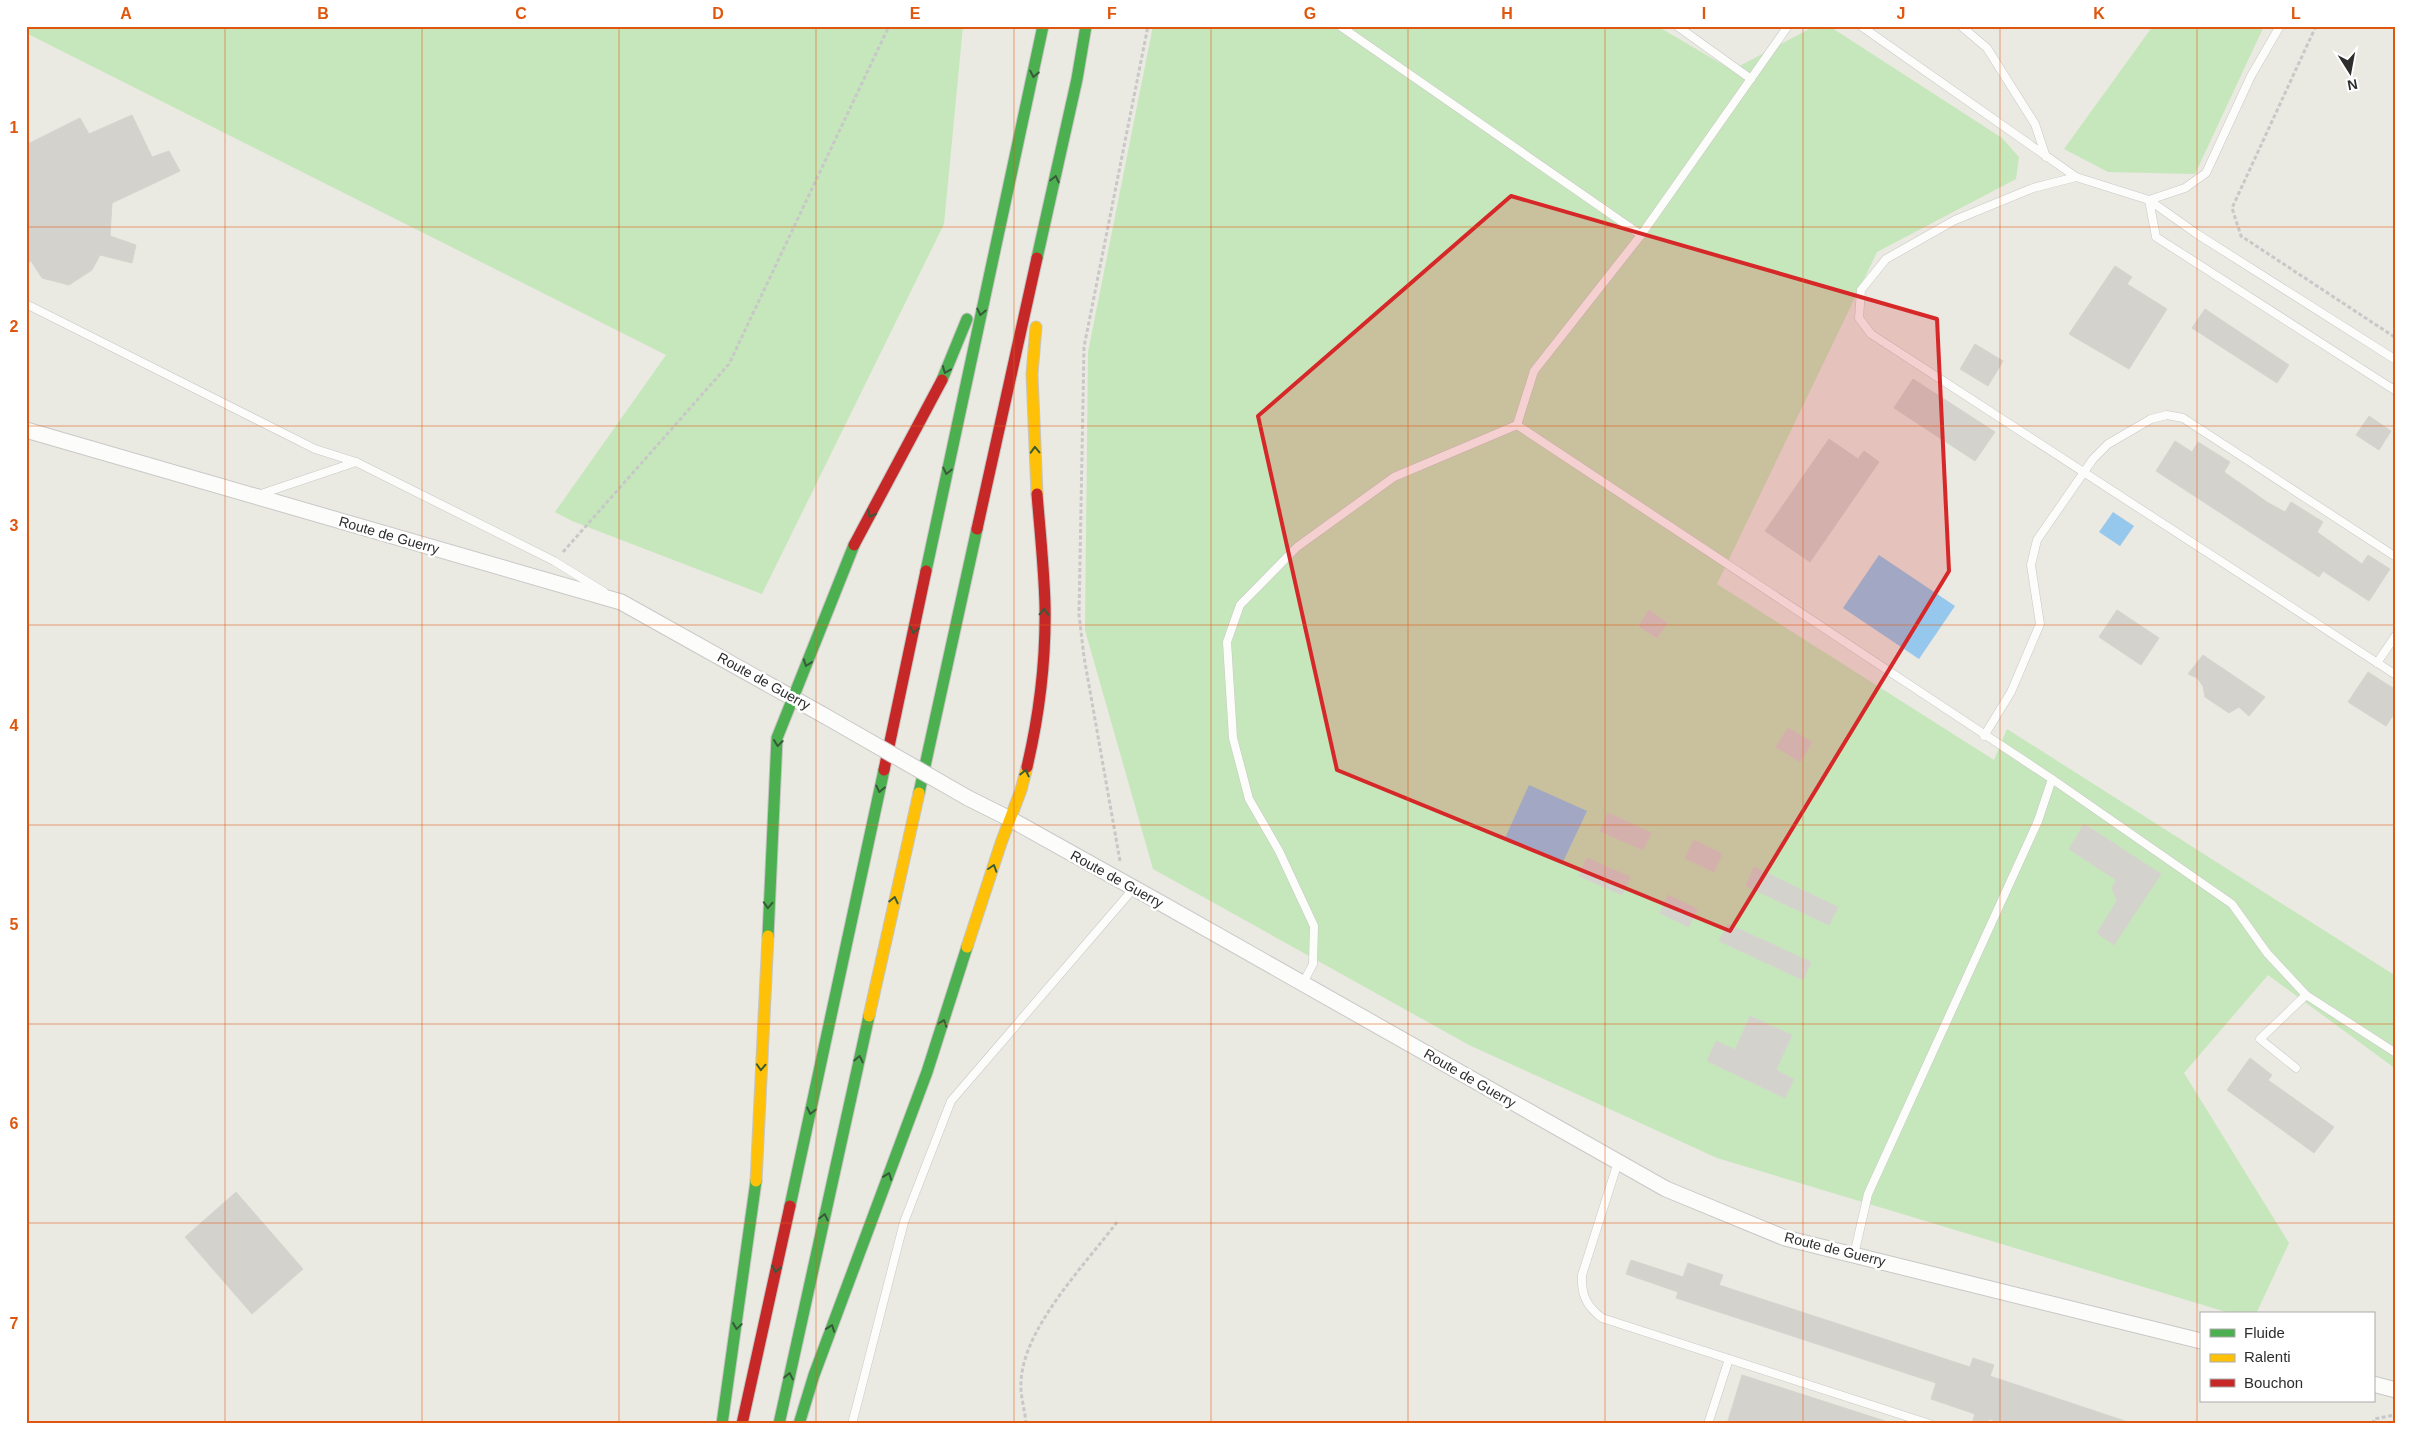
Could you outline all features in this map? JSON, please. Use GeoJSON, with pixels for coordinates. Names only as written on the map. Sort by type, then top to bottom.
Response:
{"type":"FeatureCollection","features":[{"type":"Feature","properties":{"kind":"highway"},"geometry":{"type":"LineString","coordinates":[[742,1424],[1028,105],[1043,26]]}},
{"type":"Feature","properties":{"kind":"highway"},"geometry":{"type":"LineString","coordinates":[[779,1424],[1077,79],[1086,26]]}},
{"type":"Feature","properties":{"kind":"highway"},"geometry":{"type":"LineString","coordinates":[[799,1424],[814,1375],[927,1072],[1021,790],[1032,745],[1042,666],[1045,605],[1035,463],[1032,374],[1044,226]]}},
{"type":"Feature","properties":{"kind":"highway"},"geometry":{"type":"LineString","coordinates":[[722,1424],[756,1178],[778,738],[852,549],[941,383],[996,248]]}},
{"type":"Feature","properties":{"kind":"street","name":"Route de Guerry"},"geometry":{"type":"LineString","coordinates":[[26,430],[621,602],[794,697],[968,798],[1010,819],[1128,885],[1666,1189],[1785,1238],[2200,1341]]}},
{"type":"Feature","properties":{"kind":"street"},"geometry":{"type":"LineString","coordinates":[[2374,1384],[2396,1390]]}},
{"type":"Feature","properties":{"kind":"lane"},"geometry":{"type":"LineString","coordinates":[[1340,26],[1641,235]]}},
{"type":"Feature","properties":{"kind":"lane"},"geometry":{"type":"LineString","coordinates":[[1677,26],[1752,79]]}},
{"type":"Feature","properties":{"kind":"lane"},"geometry":{"type":"LineString","coordinates":[[1303,984],[1313,964],[1314,926],[1279,851],[1248,800],[1233,738],[1227,642],[1240,605],[1297,547],[1394,477],[1517,425],[1534,371],[1641,235],[1788,26]]}},
{"type":"Feature","properties":{"kind":"lane"},"geometry":{"type":"LineString","coordinates":[[1860,26],[2076,177],[2149,200],[2197,234],[2396,360]]}},
{"type":"Feature","properties":{"kind":"lane"},"geometry":{"type":"LineString","coordinates":[[1961,26],[1987,48],[2035,124],[2046,157]]}},
{"type":"Feature","properties":{"kind":"lane"},"geometry":{"type":"LineString","coordinates":[[2149,200],[2185,188],[2206,172],[2251,76],[2274,40],[2280,26]]}},
{"type":"Feature","properties":{"kind":"lane"},"geometry":{"type":"LineString","coordinates":[[2076,177],[2033,188],[1955,220],[1886,259],[1861,290],[1859,318],[1871,334],[2396,675]]}},
{"type":"Feature","properties":{"kind":"lane"},"geometry":{"type":"LineString","coordinates":[[2149,200],[2156,237],[2396,391]]}},
{"type":"Feature","properties":{"kind":"lane"},"geometry":{"type":"LineString","coordinates":[[26,304],[315,449],[356,462],[554,562],[621,602]]}},
{"type":"Feature","properties":{"kind":"lane"},"geometry":{"type":"LineString","coordinates":[[1984,736],[2011,692],[2040,624],[2031,566],[2037,540],[2084,472],[2108,444],[2151,419],[2167,415],[2183,418],[2396,557]]}},
{"type":"Feature","properties":{"kind":"lane"},"geometry":{"type":"LineString","coordinates":[[1517,425],[1984,736],[2052,779],[2232,904],[2267,953],[2306,995],[2396,1053]]}},
{"type":"Feature","properties":{"kind":"lane"},"geometry":{"type":"LineString","coordinates":[[253,496],[356,462]]}},
{"type":"Feature","properties":{"kind":"lane"},"geometry":{"type":"LineString","coordinates":[[2377,663],[2396,635]]}},
{"type":"Feature","properties":{"kind":"lane"},"geometry":{"type":"LineString","coordinates":[[1854,1255],[1868,1194],[2038,821],[2052,779]]}},
{"type":"Feature","properties":{"kind":"lane"},"geometry":{"type":"LineString","coordinates":[[852,1424],[904,1222],[951,1101],[1128,885]]}},
{"type":"Feature","properties":{"kind":"lane"},"geometry":{"type":"LineString","coordinates":[[2296,1068],[2260,1039],[2306,995]]}},
{"type":"Feature","properties":{"kind":"lane"},"geometry":{"type":"LineString","coordinates":[[1618,1162],[1582,1275],[1581,1290],[1592,1311],[1602,1318],[1930,1424]]}},
{"type":"Feature","properties":{"kind":"lane"},"geometry":{"type":"LineString","coordinates":[[1708,1424],[1730,1359]]}},
{"type":"Feature","properties":{"kind":"path"},"geometry":{"type":"LineString","coordinates":[[554,562],[728,364],[889,26]]}},
{"type":"Feature","properties":{"kind":"path"},"geometry":{"type":"LineString","coordinates":[[1128,885],[1084,657],[1079,614],[1084,347],[1148,26]]}},
{"type":"Feature","properties":{"kind":"path"},"geometry":{"type":"LineString","coordinates":[[2316,26],[2232,208],[2241,236],[2396,338]]}},
{"type":"Feature","properties":{"kind":"path"},"geometry":{"type":"LineString","coordinates":[[1026,1424],[1020,1383],[1025,1352],[1040,1323],[1117,1222]]}},
{"type":"Feature","properties":{"kind":"path"},"geometry":{"type":"LineString","coordinates":[[2396,1410],[2394,1414],[2396,1419]]}},
{"type":"Feature","properties":{"kind":"path"},"geometry":{"type":"LineString","coordinates":[[2373,1424],[2374,1419],[2394,1414]]}},
{"type":"Feature","properties":{"kind":"highlighted area"},"geometry":{"type":"Polygon","coordinates":[[[1511,196],[1937,319],[1949,571],[1730,931],[1337,770],[1258,416],[1511,196]]]}},
{"type":"Feature","properties":{"kind":"green space"},"geometry":{"type":"Polygon","coordinates":[[[26,26],[963,26],[944,224],[762,594],[572,521],[555,512],[666,355],[26,33],[26,26]]]}},
{"type":"Feature","properties":{"kind":"green space"},"geometry":{"type":"Polygon","coordinates":[[[1153,26],[1657,26],[1732,70],[1815,26],[1829,26],[2002,138],[2019,157],[2016,179],[1877,252],[1717,584],[1994,760],[2007,729],[2396,976],[2396,1069],[2268,975],[2184,1073],[2289,1243],[2257,1312],[2226,1312],[1717,1158],[1469,1045],[1153,869],[1085,630],[1088,352],[1153,26]]]}},
{"type":"Feature","properties":{"kind":"green space"},"geometry":{"type":"Polygon","coordinates":[[[2157,26],[2264,26],[2195,174],[2108,172],[2064,149],[2150,30],[2157,26]]]}},
{"type":"Feature","properties":{"kind":"water"},"geometry":{"type":"Polygon","coordinates":[[[2113,512],[2134,526],[2120,546],[2099,532],[2113,512]]]}},
{"type":"Feature","properties":{"kind":"water"},"geometry":{"type":"Polygon","coordinates":[[[1879,555],[1955,606],[1919,659],[1843,608],[1879,555]]]}},
{"type":"Feature","properties":{"kind":"water"},"geometry":{"type":"Polygon","coordinates":[[[1529,785],[1587,811],[1562,864],[1505,838],[1529,785]]]}},
{"type":"Feature","properties":{"kind":"building"},"geometry":{"type":"Polygon","coordinates":[[[132,115],[152,157],[169,151],[180,171],[112,203],[110,236],[136,245],[132,263],[100,255],[92,270],[69,285],[42,278],[31,261],[26,264],[26,145],[80,118],[89,134],[132,115]]]}},
{"type":"Feature","properties":{"kind":"building"},"geometry":{"type":"Polygon","coordinates":[[[2115,266],[2132,277],[2127,284],[2167,309],[2129,369],[2069,334],[2115,266]]]}},
{"type":"Feature","properties":{"kind":"building"},"geometry":{"type":"Polygon","coordinates":[[[2205,309],[2289,365],[2277,383],[2192,328],[2205,309]]]}},
{"type":"Feature","properties":{"kind":"building"},"geometry":{"type":"Polygon","coordinates":[[[1975,344],[2003,361],[1988,386],[1960,369],[1975,344]]]}},
{"type":"Feature","properties":{"kind":"building"},"geometry":{"type":"Polygon","coordinates":[[[1913,379],[1995,432],[1975,461],[1894,408],[1913,379]]]}},
{"type":"Feature","properties":{"kind":"building"},"geometry":{"type":"Polygon","coordinates":[[[2369,416],[2391,431],[2379,450],[2356,435],[2369,416]]]}},
{"type":"Feature","properties":{"kind":"building"},"geometry":{"type":"Polygon","coordinates":[[[1829,439],[1858,459],[1864,451],[1879,462],[1810,562],[1765,531],[1829,439]]]}},
{"type":"Feature","properties":{"kind":"building"},"geometry":{"type":"Polygon","coordinates":[[[2175,441],[2192,452],[2198,442],[2230,462],[2224,472],[2267,502],[2285,512],[2291,502],[2323,522],[2317,532],[2362,564],[2368,555],[2390,569],[2369,601],[2323,571],[2319,577],[2156,471],[2175,441]]]}},
{"type":"Feature","properties":{"kind":"building"},"geometry":{"type":"Polygon","coordinates":[[[1649,610],[1667,623],[1657,638],[1639,626],[1649,610]]]}},
{"type":"Feature","properties":{"kind":"building"},"geometry":{"type":"Polygon","coordinates":[[[2117,610],[2159,638],[2141,665],[2099,637],[2117,610]]]}},
{"type":"Feature","properties":{"kind":"building"},"geometry":{"type":"Polygon","coordinates":[[[2203,655],[2265,697],[2249,716],[2239,707],[2229,713],[2205,697],[2203,686],[2197,678],[2188,674],[2203,655]]]}},
{"type":"Feature","properties":{"kind":"building"},"geometry":{"type":"Polygon","coordinates":[[[2368,672],[2396,690],[2396,711],[2386,726],[2348,702],[2368,672]]]}},
{"type":"Feature","properties":{"kind":"building"},"geometry":{"type":"Polygon","coordinates":[[[1788,728],[1812,742],[1800,762],[1776,747],[1788,728]]]}},
{"type":"Feature","properties":{"kind":"building"},"geometry":{"type":"Polygon","coordinates":[[[1608,813],[1651,833],[1643,850],[1600,831],[1608,813]]]}},
{"type":"Feature","properties":{"kind":"building"},"geometry":{"type":"Polygon","coordinates":[[[2084,824],[2161,874],[2114,945],[2097,933],[2117,901],[2112,888],[2116,880],[2069,849],[2084,824]]]}},
{"type":"Feature","properties":{"kind":"building"},"geometry":{"type":"Polygon","coordinates":[[[1694,840],[1722,854],[1714,872],[1685,858],[1694,840]]]}},
{"type":"Feature","properties":{"kind":"building"},"geometry":{"type":"Polygon","coordinates":[[[1587,858],[1630,877],[1622,895],[1579,876],[1587,858]]]}},
{"type":"Feature","properties":{"kind":"building"},"geometry":{"type":"Polygon","coordinates":[[[1754,867],[1838,907],[1829,925],[1746,886],[1754,867]]]}},
{"type":"Feature","properties":{"kind":"building"},"geometry":{"type":"Polygon","coordinates":[[[1668,895],[1697,909],[1689,927],[1660,913],[1668,895]]]}},
{"type":"Feature","properties":{"kind":"building"},"geometry":{"type":"Polygon","coordinates":[[[1728,924],[1811,962],[1803,980],[1719,941],[1728,924]]]}},
{"type":"Feature","properties":{"kind":"building"},"geometry":{"type":"Polygon","coordinates":[[[1750,1016],[1792,1035],[1776,1070],[1794,1079],[1785,1098],[1707,1061],[1716,1041],[1735,1050],[1750,1016]]]}},
{"type":"Feature","properties":{"kind":"building"},"geometry":{"type":"Polygon","coordinates":[[[2250,1058],[2272,1075],[2268,1080],[2334,1127],[2314,1153],[2227,1090],[2250,1058]]]}},
{"type":"Feature","properties":{"kind":"building"},"geometry":{"type":"Polygon","coordinates":[[[236,1192],[303,1269],[252,1314],[185,1237],[236,1192]]]}},
{"type":"Feature","properties":{"kind":"building"},"geometry":{"type":"Polygon","coordinates":[[[1631,1260],[1683,1277],[1688,1263],[1723,1275],[1719,1285],[1970,1367],[1973,1358],[1994,1365],[1990,1376],[2125,1421],[2124,1424],[2005,1424],[1989,1419],[1988,1424],[1972,1424],[1975,1414],[1931,1399],[1936,1383],[1676,1298],[1678,1292],[1626,1274],[1631,1260]]]}},
{"type":"Feature","properties":{"kind":"building"},"geometry":{"type":"Polygon","coordinates":[[[1742,1375],[1885,1421],[1884,1424],[1727,1424],[1742,1375]]]}},
{"type":"Feature","properties":{"kind":"traffic: fast"},"geometry":{"type":"LineString","coordinates":[[926,571],[1043,26]]}},
{"type":"Feature","properties":{"kind":"traffic: fast"},"geometry":{"type":"LineString","coordinates":[[1037,258],[1077,79],[1086,26]]}},
{"type":"Feature","properties":{"kind":"traffic: fast"},"geometry":{"type":"LineString","coordinates":[[942,380],[967,319]]}},
{"type":"Feature","properties":{"kind":"traffic: fast"},"geometry":{"type":"LineString","coordinates":[[919,793],[977,529]]}},
{"type":"Feature","properties":{"kind":"traffic: fast"},"geometry":{"type":"LineString","coordinates":[[768,936],[777,738],[854,545]]}},
{"type":"Feature","properties":{"kind":"traffic: fast"},"geometry":{"type":"LineString","coordinates":[[790,1206],[884,770]]}},
{"type":"Feature","properties":{"kind":"traffic: fast"},"geometry":{"type":"LineString","coordinates":[[799,1424],[814,1375],[927,1072],[967,947]]}},
{"type":"Feature","properties":{"kind":"traffic: fast"},"geometry":{"type":"LineString","coordinates":[[779,1424],[869,1016]]}},
{"type":"Feature","properties":{"kind":"traffic: fast"},"geometry":{"type":"LineString","coordinates":[[722,1424],[756,1181]]}},
{"type":"Feature","properties":{"kind":"traffic: slow"},"geometry":{"type":"LineString","coordinates":[[1036,327],[1032,374],[1037,494]]}},
{"type":"Feature","properties":{"kind":"traffic: slow"},"geometry":{"type":"LineString","coordinates":[[967,947],[1001,843],[1021,790],[1027,767]]}},
{"type":"Feature","properties":{"kind":"traffic: slow"},"geometry":{"type":"LineString","coordinates":[[869,1016],[919,793]]}},
{"type":"Feature","properties":{"kind":"traffic: slow"},"geometry":{"type":"LineString","coordinates":[[756,1181],[768,936]]}},
{"type":"Feature","properties":{"kind":"traffic: jam"},"geometry":{"type":"LineString","coordinates":[[977,529],[1037,258]]}},
{"type":"Feature","properties":{"kind":"traffic: jam"},"geometry":{"type":"LineString","coordinates":[[854,545],[942,380]]}},
{"type":"Feature","properties":{"kind":"traffic: jam"},"geometry":{"type":"LineString","coordinates":[[1027,767],[1038,707],[1045,625],[1042,550],[1037,494]]}},
{"type":"Feature","properties":{"kind":"traffic: jam"},"geometry":{"type":"LineString","coordinates":[[884,770],[926,571]]}},
{"type":"Feature","properties":{"kind":"traffic: jam"},"geometry":{"type":"LineString","coordinates":[[742,1424],[790,1206]]}}]}
